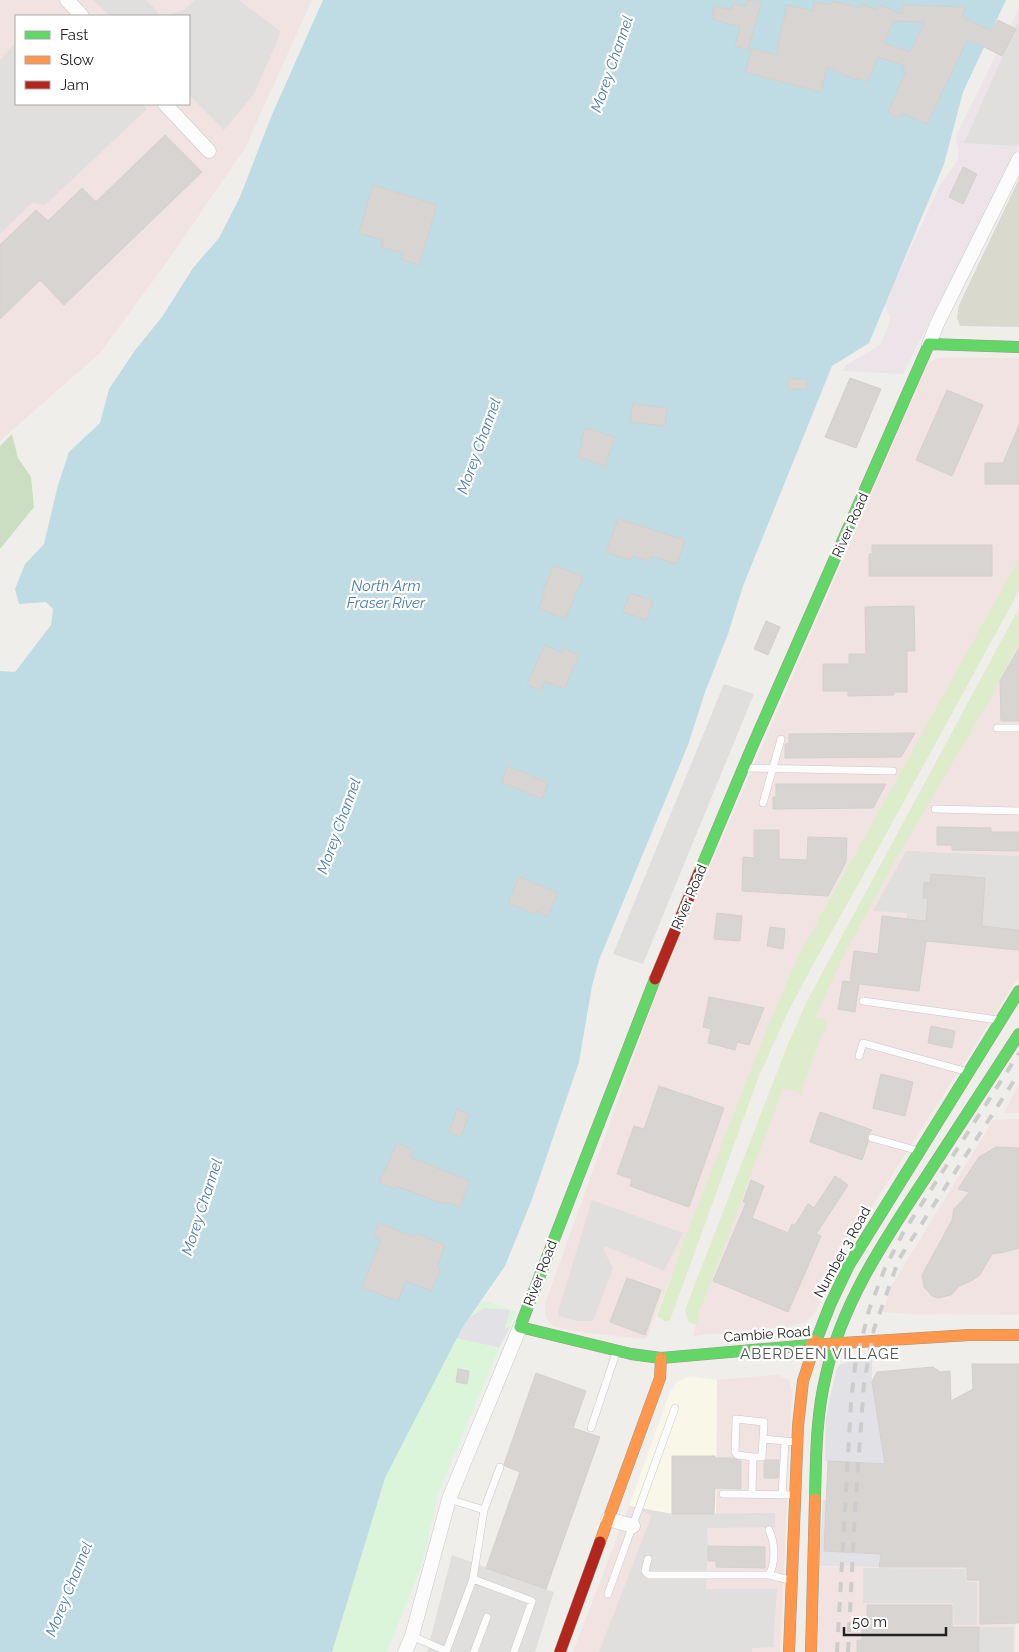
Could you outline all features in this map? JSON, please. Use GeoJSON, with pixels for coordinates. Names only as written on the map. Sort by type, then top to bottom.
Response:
{"type":"FeatureCollection","features":[{"type":"Feature","properties":{"kind":"street"},"geometry":{"type":"LineString","coordinates":[[67,0],[81,15]]}},
{"type":"Feature","properties":{"kind":"street"},"geometry":{"type":"LineString","coordinates":[[166,105],[209,151]]}},
{"type":"Feature","properties":{"kind":"street","name":"River Road"},"geometry":{"type":"LineString","coordinates":[[405,1652],[412,1636],[449,1499],[520,1326],[646,999],[743,768],[937,324],[1019,159]]}},
{"type":"Feature","properties":{"kind":"street"},"geometry":{"type":"LineString","coordinates":[[929,344],[1019,347]]}},
{"type":"Feature","properties":{"kind":"street","name":"Number 3 Road"},"geometry":{"type":"LineString","coordinates":[[789,1652],[797,1442],[803,1381],[814,1346],[830,1305],[849,1265],[1019,991]]}},
{"type":"Feature","properties":{"kind":"street"},"geometry":{"type":"LineString","coordinates":[[811,1652],[817,1453],[822,1393],[835,1344],[862,1279],[879,1249],[1019,1034]]}},
{"type":"Feature","properties":{"kind":"street","name":"Cambie Road"},"geometry":{"type":"LineString","coordinates":[[520,1326],[617,1350],[661,1358],[969,1335],[1019,1335]]}},
{"type":"Feature","properties":{"kind":"street"},"geometry":{"type":"LineString","coordinates":[[560,1652],[660,1378],[661,1358]]}},
{"type":"Feature","properties":{"kind":"street"},"geometry":{"type":"LineString","coordinates":[[608,1519],[633,1526]]}},
{"type":"Feature","properties":{"kind":"lane"},"geometry":{"type":"LineString","coordinates":[[997,728],[1019,728]]}},
{"type":"Feature","properties":{"kind":"lane"},"geometry":{"type":"LineString","coordinates":[[763,803],[771,769],[781,739]]}},
{"type":"Feature","properties":{"kind":"lane"},"geometry":{"type":"LineString","coordinates":[[743,768],[893,771]]}},
{"type":"Feature","properties":{"kind":"lane"},"geometry":{"type":"LineString","coordinates":[[935,809],[1019,811]]}},
{"type":"Feature","properties":{"kind":"lane"},"geometry":{"type":"LineString","coordinates":[[863,1001],[1001,1020]]}},
{"type":"Feature","properties":{"kind":"lane"},"geometry":{"type":"LineString","coordinates":[[859,1056],[863,1043],[968,1072]]}},
{"type":"Feature","properties":{"kind":"lane"},"geometry":{"type":"LineString","coordinates":[[872,1138],[919,1151]]}},
{"type":"Feature","properties":{"kind":"lane"},"geometry":{"type":"LineString","coordinates":[[591,1428],[617,1350]]}},
{"type":"Feature","properties":{"kind":"lane"},"geometry":{"type":"LineString","coordinates":[[608,1594],[675,1408]]}},
{"type":"Feature","properties":{"kind":"lane"},"geometry":{"type":"LineString","coordinates":[[736,1419],[764,1422],[762,1457],[753,1457],[737,1455],[734,1452],[736,1419]]}},
{"type":"Feature","properties":{"kind":"lane"},"geometry":{"type":"LineString","coordinates":[[763,1439],[797,1442]]}},
{"type":"Feature","properties":{"kind":"lane"},"geometry":{"type":"LineString","coordinates":[[782,1495],[785,1441]]}},
{"type":"Feature","properties":{"kind":"lane"},"geometry":{"type":"LineString","coordinates":[[752,1494],[753,1457]]}},
{"type":"Feature","properties":{"kind":"lane"},"geometry":{"type":"LineString","coordinates":[[412,1636],[446,1651],[473,1579],[484,1510],[500,1467]]}},
{"type":"Feature","properties":{"kind":"lane"},"geometry":{"type":"LineString","coordinates":[[723,1494],[794,1495]]}},
{"type":"Feature","properties":{"kind":"lane"},"geometry":{"type":"LineString","coordinates":[[449,1499],[484,1510]]}},
{"type":"Feature","properties":{"kind":"lane"},"geometry":{"type":"LineString","coordinates":[[769,1530],[774,1541],[772,1569],[769,1576]]}},
{"type":"Feature","properties":{"kind":"lane"},"geometry":{"type":"LineString","coordinates":[[648,1559],[645,1571],[648,1575],[769,1576],[792,1580]]}},
{"type":"Feature","properties":{"kind":"lane"},"geometry":{"type":"LineString","coordinates":[[473,1579],[532,1601],[514,1652]]}},
{"type":"Feature","properties":{"kind":"lane"},"geometry":{"type":"LineString","coordinates":[[474,1652],[487,1617]]}},
{"type":"Feature","properties":{"kind":"shaded area"},"geometry":{"type":"Polygon","coordinates":[[[0,0],[312,0],[245,148],[169,259],[100,353],[0,441],[0,0]]]}},
{"type":"Feature","properties":{"kind":"shaded area"},"geometry":{"type":"Polygon","coordinates":[[[93,0],[146,0],[161,15],[109,15],[93,0]]]}},
{"type":"Feature","properties":{"kind":"shaded area"},"geometry":{"type":"Polygon","coordinates":[[[195,0],[239,0],[281,32],[254,94],[224,130],[190,96],[190,15],[167,15],[185,10],[195,0]]]}},
{"type":"Feature","properties":{"kind":"shaded area"},"geometry":{"type":"Polygon","coordinates":[[[1019,8],[1019,147],[903,374],[843,371],[846,365],[880,345],[890,317],[884,305],[941,183],[958,160],[957,134],[1019,8]]]}},
{"type":"Feature","properties":{"kind":"shaded area"},"geometry":{"type":"Polygon","coordinates":[[[1019,20],[1019,141],[1017,146],[964,143],[1019,20]]]}},
{"type":"Feature","properties":{"kind":"shaded area"},"geometry":{"type":"Polygon","coordinates":[[[15,43],[15,105],[143,105],[147,109],[45,205],[32,203],[0,234],[0,60],[15,43]]]}},
{"type":"Feature","properties":{"kind":"shaded area"},"geometry":{"type":"Polygon","coordinates":[[[1019,179],[1019,327],[960,326],[957,318],[959,305],[1019,179]]]}},
{"type":"Feature","properties":{"kind":"shaded area"},"geometry":{"type":"Polygon","coordinates":[[[940,358],[1019,358],[1019,566],[790,978],[646,1339],[587,1333],[555,1327],[545,1315],[545,1304],[654,1000],[929,361],[940,358]]]}},
{"type":"Feature","properties":{"kind":"shaded area"},"geometry":{"type":"Polygon","coordinates":[[[1019,638],[1019,976],[850,1241],[828,1282],[814,1314],[805,1322],[793,1326],[693,1336],[744,1168],[840,956],[1019,638]]]}},
{"type":"Feature","properties":{"kind":"shaded area"},"geometry":{"type":"Polygon","coordinates":[[[724,684],[754,694],[643,964],[613,954],[724,684]]]}},
{"type":"Feature","properties":{"kind":"shaded area"},"geometry":{"type":"Polygon","coordinates":[[[906,851],[1019,856],[1019,929],[907,918],[907,913],[873,911],[906,851]],[[931,875],[930,883],[924,883],[923,898],[928,898],[927,911],[983,916],[985,879],[931,875]]]}},
{"type":"Feature","properties":{"kind":"shaded area"},"geometry":{"type":"Polygon","coordinates":[[[1019,1084],[1019,1113],[1004,1113],[1017,1088],[1019,1084]]]}},
{"type":"Feature","properties":{"kind":"shaded area"},"geometry":{"type":"Polygon","coordinates":[[[1019,1119],[1019,1315],[883,1312],[892,1285],[993,1120],[1019,1119]]]}},
{"type":"Feature","properties":{"kind":"shaded area"},"geometry":{"type":"Polygon","coordinates":[[[592,1200],[683,1233],[664,1271],[605,1246],[603,1249],[613,1268],[593,1321],[577,1321],[559,1316],[558,1312],[592,1200]]]}},
{"type":"Feature","properties":{"kind":"shaded area"},"geometry":{"type":"Polygon","coordinates":[[[484,1308],[510,1310],[505,1328],[510,1327],[499,1348],[442,1335],[484,1308]]]}},
{"type":"Feature","properties":{"kind":"shaded area"},"geometry":{"type":"Polygon","coordinates":[[[864,1357],[872,1359],[872,1382],[888,1479],[879,1567],[819,1566],[823,1500],[837,1500],[874,1464],[825,1461],[826,1417],[836,1371],[839,1365],[864,1357]]]}},
{"type":"Feature","properties":{"kind":"shaded area"},"geometry":{"type":"Polygon","coordinates":[[[773,1375],[789,1380],[792,1391],[780,1652],[573,1652],[629,1506],[672,1514],[716,1514],[717,1380],[773,1375]]]}},
{"type":"Feature","properties":{"kind":"shaded area"},"geometry":{"type":"Polygon","coordinates":[[[690,1376],[717,1380],[716,1514],[672,1514],[629,1506],[670,1392],[677,1382],[690,1376]]]}},
{"type":"Feature","properties":{"kind":"shaded area"},"geometry":{"type":"Polygon","coordinates":[[[629,1506],[672,1514],[775,1513],[775,1527],[707,1528],[706,1589],[777,1589],[773,1647],[752,1648],[752,1652],[599,1652],[652,1515],[629,1506]]]}},
{"type":"Feature","properties":{"kind":"shaded area"},"geometry":{"type":"Polygon","coordinates":[[[452,1555],[554,1592],[535,1652],[427,1652],[452,1555]]]}},
{"type":"Feature","properties":{"kind":"shaded area"},"geometry":{"type":"Polygon","coordinates":[[[820,1567],[1016,1568],[1015,1652],[818,1652],[820,1567]]]}},
{"type":"Feature","properties":{"kind":"shaded area"},"geometry":{"type":"Polygon","coordinates":[[[863,1568],[965,1569],[966,1582],[977,1582],[977,1625],[954,1625],[953,1603],[863,1603],[863,1568]]]}},
{"type":"Feature","properties":{"kind":"shaded area"},"geometry":{"type":"Polygon","coordinates":[[[977,1627],[1014,1627],[1013,1652],[980,1652],[980,1637],[977,1636],[977,1627]]]}},
{"type":"Feature","properties":{"kind":"green space"},"geometry":{"type":"Polygon","coordinates":[[[12,434],[18,458],[31,477],[34,507],[0,549],[0,446],[12,434]]]}},
{"type":"Feature","properties":{"kind":"green space"},"geometry":{"type":"Polygon","coordinates":[[[1019,559],[1019,589],[1014,600],[788,1012],[759,1076],[670,1320],[666,1322],[657,1316],[687,1233],[769,1024],[799,955],[1019,559]]]}},
{"type":"Feature","properties":{"kind":"green space"},"geometry":{"type":"Polygon","coordinates":[[[1019,608],[1019,642],[996,689],[895,861],[845,953],[815,1017],[827,1021],[800,1093],[783,1088],[700,1311],[697,1325],[689,1323],[685,1310],[786,1049],[807,1001],[1019,608]]]}},
{"type":"Feature","properties":{"kind":"green space"},"geometry":{"type":"Polygon","coordinates":[[[482,1300],[517,1312],[499,1348],[439,1492],[421,1567],[387,1652],[332,1652],[385,1478],[462,1328],[482,1300]]]}},
{"type":"Feature","properties":{"kind":"water","name":"North Arm Fraser River"},"geometry":{"type":"Polygon","coordinates":[[[323,0],[1006,0],[963,92],[944,164],[869,343],[832,366],[743,586],[728,634],[705,692],[688,745],[599,960],[592,986],[579,1062],[531,1202],[505,1266],[462,1328],[385,1478],[332,1652],[0,1652],[0,671],[15,672],[51,625],[53,609],[46,602],[19,604],[15,589],[25,564],[44,544],[58,485],[69,452],[100,423],[109,389],[136,349],[162,317],[193,268],[219,238],[240,197],[271,117],[323,0]]]}},
{"type":"Feature","properties":{"kind":"building"},"geometry":{"type":"Polygon","coordinates":[[[747,0],[761,3],[748,50],[735,46],[740,27],[712,19],[715,6],[732,10],[734,3],[745,7],[747,0]]]}},
{"type":"Feature","properties":{"kind":"building"},"geometry":{"type":"Polygon","coordinates":[[[832,1],[861,8],[862,4],[876,10],[879,5],[902,14],[903,5],[966,7],[962,17],[992,31],[998,20],[1016,29],[1002,56],[968,39],[927,124],[902,113],[900,118],[888,112],[906,71],[903,70],[905,66],[878,57],[867,82],[857,77],[856,80],[827,67],[821,92],[745,72],[752,48],[776,55],[787,5],[813,11],[814,2],[831,5],[832,1]],[[893,21],[884,43],[910,52],[925,22],[893,21]]]}},
{"type":"Feature","properties":{"kind":"building"},"geometry":{"type":"Polygon","coordinates":[[[165,135],[202,172],[64,305],[40,280],[0,319],[0,245],[36,210],[48,221],[82,188],[96,202],[165,135]]]}},
{"type":"Feature","properties":{"kind":"building"},"geometry":{"type":"Polygon","coordinates":[[[963,167],[977,174],[963,204],[949,197],[963,167]]]}},
{"type":"Feature","properties":{"kind":"building"},"geometry":{"type":"Polygon","coordinates":[[[373,185],[437,205],[419,265],[401,259],[403,253],[381,247],[383,240],[359,233],[373,185]]]}},
{"type":"Feature","properties":{"kind":"building"},"geometry":{"type":"Polygon","coordinates":[[[850,378],[881,389],[856,448],[825,437],[850,378]]]}},
{"type":"Feature","properties":{"kind":"building"},"geometry":{"type":"Polygon","coordinates":[[[787,379],[807,379],[807,389],[787,389],[787,379]]]}},
{"type":"Feature","properties":{"kind":"building"},"geometry":{"type":"Polygon","coordinates":[[[947,390],[983,405],[952,476],[916,460],[947,390]]]}},
{"type":"Feature","properties":{"kind":"building"},"geometry":{"type":"Polygon","coordinates":[[[633,404],[667,408],[665,426],[630,422],[633,404]]]}},
{"type":"Feature","properties":{"kind":"building"},"geometry":{"type":"Polygon","coordinates":[[[1019,425],[1019,484],[985,484],[985,463],[1003,463],[1019,425]]]}},
{"type":"Feature","properties":{"kind":"building"},"geometry":{"type":"Polygon","coordinates":[[[585,428],[615,437],[605,466],[578,457],[585,428]]]}},
{"type":"Feature","properties":{"kind":"building"},"geometry":{"type":"Polygon","coordinates":[[[618,519],[685,540],[677,564],[651,556],[649,561],[632,556],[630,560],[606,552],[618,519]]]}},
{"type":"Feature","properties":{"kind":"building"},"geometry":{"type":"Polygon","coordinates":[[[872,545],[992,545],[992,576],[869,576],[869,554],[872,554],[872,545]]]}},
{"type":"Feature","properties":{"kind":"building"},"geometry":{"type":"Polygon","coordinates":[[[554,565],[583,577],[565,619],[539,608],[545,594],[542,593],[554,565]]]}},
{"type":"Feature","properties":{"kind":"building"},"geometry":{"type":"Polygon","coordinates":[[[630,593],[653,601],[646,620],[623,612],[630,593]]]}},
{"type":"Feature","properties":{"kind":"building"},"geometry":{"type":"Polygon","coordinates":[[[914,606],[915,651],[907,651],[907,692],[894,692],[894,695],[848,696],[848,691],[823,691],[823,664],[849,664],[849,654],[866,654],[865,607],[914,606]]]}},
{"type":"Feature","properties":{"kind":"building"},"geometry":{"type":"Polygon","coordinates":[[[766,621],[780,627],[768,655],[754,649],[766,621]]]}},
{"type":"Feature","properties":{"kind":"building"},"geometry":{"type":"Polygon","coordinates":[[[545,645],[562,653],[564,648],[579,655],[564,689],[545,681],[540,690],[527,684],[545,645]]]}},
{"type":"Feature","properties":{"kind":"building"},"geometry":{"type":"Polygon","coordinates":[[[1019,648],[1019,721],[1001,721],[1000,681],[1019,648]]]}},
{"type":"Feature","properties":{"kind":"building"},"geometry":{"type":"Polygon","coordinates":[[[915,733],[901,757],[785,758],[785,744],[789,744],[789,734],[915,733]]]}},
{"type":"Feature","properties":{"kind":"building"},"geometry":{"type":"Polygon","coordinates":[[[508,766],[548,783],[542,799],[501,782],[508,766]]]}},
{"type":"Feature","properties":{"kind":"building"},"geometry":{"type":"Polygon","coordinates":[[[776,784],[886,784],[873,808],[773,809],[773,797],[776,797],[776,784]]]}},
{"type":"Feature","properties":{"kind":"building"},"geometry":{"type":"Polygon","coordinates":[[[937,827],[991,828],[991,832],[1019,832],[1019,851],[952,850],[952,845],[937,845],[937,827]]]}},
{"type":"Feature","properties":{"kind":"building"},"geometry":{"type":"Polygon","coordinates":[[[754,830],[779,830],[779,859],[807,860],[808,837],[847,838],[846,862],[828,896],[742,891],[743,857],[754,858],[754,830]]]}},
{"type":"Feature","properties":{"kind":"building"},"geometry":{"type":"Polygon","coordinates":[[[931,874],[985,878],[982,926],[1019,930],[1018,950],[926,941],[919,991],[859,984],[855,1012],[838,1009],[843,981],[850,982],[854,951],[878,954],[882,916],[926,921],[928,898],[923,898],[924,882],[930,883],[931,874]]]}},
{"type":"Feature","properties":{"kind":"building"},"geometry":{"type":"Polygon","coordinates":[[[519,877],[558,893],[548,916],[536,911],[535,914],[508,903],[519,877]]]}},
{"type":"Feature","properties":{"kind":"building"},"geometry":{"type":"Polygon","coordinates":[[[717,913],[742,916],[740,941],[714,939],[717,913]]]}},
{"type":"Feature","properties":{"kind":"building"},"geometry":{"type":"Polygon","coordinates":[[[770,927],[785,929],[783,949],[767,946],[770,927]]]}},
{"type":"Feature","properties":{"kind":"building"},"geometry":{"type":"Polygon","coordinates":[[[709,997],[764,1008],[749,1045],[737,1042],[735,1050],[708,1043],[711,1029],[703,1027],[709,997]]]}},
{"type":"Feature","properties":{"kind":"building"},"geometry":{"type":"Polygon","coordinates":[[[931,1026],[955,1031],[952,1048],[928,1043],[931,1026]]]}},
{"type":"Feature","properties":{"kind":"building"},"geometry":{"type":"Polygon","coordinates":[[[881,1074],[913,1082],[905,1116],[873,1108],[881,1074]]]}},
{"type":"Feature","properties":{"kind":"building"},"geometry":{"type":"Polygon","coordinates":[[[659,1086],[724,1108],[689,1207],[630,1186],[632,1179],[617,1174],[634,1126],[644,1129],[659,1086]]]}},
{"type":"Feature","properties":{"kind":"building"},"geometry":{"type":"Polygon","coordinates":[[[457,1109],[469,1114],[461,1137],[449,1132],[457,1109]]]}},
{"type":"Feature","properties":{"kind":"building"},"geometry":{"type":"Polygon","coordinates":[[[820,1112],[872,1130],[867,1136],[868,1142],[862,1160],[810,1142],[820,1112]]]}},
{"type":"Feature","properties":{"kind":"building"},"geometry":{"type":"Polygon","coordinates":[[[397,1143],[413,1150],[410,1157],[470,1181],[460,1207],[445,1202],[444,1204],[396,1186],[395,1189],[379,1183],[397,1143]]]}},
{"type":"Feature","properties":{"kind":"building"},"geometry":{"type":"Polygon","coordinates":[[[996,1147],[1019,1148],[1019,1248],[992,1254],[980,1275],[959,1286],[951,1295],[938,1298],[932,1296],[924,1287],[922,1275],[952,1220],[954,1209],[970,1192],[958,1189],[979,1157],[996,1147]]]}},
{"type":"Feature","properties":{"kind":"building"},"geometry":{"type":"Polygon","coordinates":[[[835,1176],[848,1185],[816,1234],[821,1236],[788,1312],[713,1281],[746,1203],[743,1202],[751,1180],[764,1186],[752,1218],[788,1233],[792,1224],[795,1225],[808,1204],[814,1208],[835,1176]]]}},
{"type":"Feature","properties":{"kind":"building"},"geometry":{"type":"Polygon","coordinates":[[[379,1223],[414,1237],[416,1233],[445,1245],[437,1267],[441,1268],[431,1291],[406,1281],[398,1301],[362,1287],[381,1239],[374,1236],[379,1223]]]}},
{"type":"Feature","properties":{"kind":"building"},"geometry":{"type":"Polygon","coordinates":[[[627,1278],[661,1290],[645,1335],[610,1322],[627,1278]]]}},
{"type":"Feature","properties":{"kind":"building"},"geometry":{"type":"Polygon","coordinates":[[[972,1364],[1019,1364],[1019,1623],[980,1624],[980,1580],[967,1580],[967,1567],[879,1567],[881,1554],[824,1551],[828,1461],[885,1464],[872,1382],[877,1372],[933,1367],[940,1372],[950,1371],[951,1401],[973,1389],[972,1364]]]}},
{"type":"Feature","properties":{"kind":"building"},"geometry":{"type":"Polygon","coordinates":[[[458,1369],[469,1371],[467,1384],[456,1382],[458,1369]]]}},
{"type":"Feature","properties":{"kind":"building"},"geometry":{"type":"Polygon","coordinates":[[[536,1373],[586,1391],[573,1428],[600,1437],[546,1589],[486,1568],[520,1472],[504,1464],[536,1373]]]}},
{"type":"Feature","properties":{"kind":"building"},"geometry":{"type":"Polygon","coordinates":[[[672,1456],[715,1456],[715,1458],[733,1458],[741,1461],[741,1489],[715,1488],[714,1514],[672,1514],[672,1456]]]}},
{"type":"Feature","properties":{"kind":"building"},"geometry":{"type":"Polygon","coordinates":[[[766,1460],[779,1460],[778,1478],[764,1478],[764,1462],[766,1460]]]}},
{"type":"Feature","properties":{"kind":"building"},"geometry":{"type":"Polygon","coordinates":[[[708,1546],[765,1547],[765,1568],[716,1567],[716,1561],[708,1561],[708,1546]]]}},
{"type":"Feature","properties":{"kind":"building"},"geometry":{"type":"Polygon","coordinates":[[[867,1605],[952,1605],[952,1627],[979,1627],[979,1652],[857,1652],[857,1640],[862,1640],[862,1618],[867,1618],[867,1605]]]}},
{"type":"Feature","properties":{"kind":"railway"},"geometry":{"type":"LineString","coordinates":[[837,1652],[851,1403],[855,1366],[869,1310],[885,1268],[903,1233],[1019,1053]]}},
{"type":"Feature","properties":{"kind":"railway"},"geometry":{"type":"LineString","coordinates":[[848,1652],[864,1383],[874,1329],[899,1259],[1019,1073]]}},
{"type":"Feature","properties":{"kind":"traffic: fast"},"geometry":{"type":"LineString","coordinates":[[699,873],[752,747],[929,344],[1019,347]]}},
{"type":"Feature","properties":{"kind":"traffic: fast"},"geometry":{"type":"LineString","coordinates":[[655,979],[520,1327],[631,1354],[661,1358],[811,1345]]}},
{"type":"Feature","properties":{"kind":"traffic: fast"},"geometry":{"type":"LineString","coordinates":[[816,1341],[849,1265],[1019,991]]}},
{"type":"Feature","properties":{"kind":"traffic: fast"},"geometry":{"type":"LineString","coordinates":[[815,1499],[820,1405],[833,1348],[842,1323],[866,1273],[880,1250],[1019,1034]]}},
{"type":"Feature","properties":{"kind":"traffic: slow"},"geometry":{"type":"LineString","coordinates":[[811,1345],[969,1335],[1019,1335]]}},
{"type":"Feature","properties":{"kind":"traffic: slow"},"geometry":{"type":"LineString","coordinates":[[789,1652],[798,1426],[803,1381],[816,1341]]}},
{"type":"Feature","properties":{"kind":"traffic: slow"},"geometry":{"type":"LineString","coordinates":[[600,1542],[660,1378],[661,1358]]}},
{"type":"Feature","properties":{"kind":"traffic: slow"},"geometry":{"type":"LineString","coordinates":[[811,1652],[815,1499]]}},
{"type":"Feature","properties":{"kind":"traffic: jam"},"geometry":{"type":"LineString","coordinates":[[655,979],[699,873]]}},
{"type":"Feature","properties":{"kind":"traffic: jam"},"geometry":{"type":"LineString","coordinates":[[560,1652],[600,1542]]}},
{"type":"Feature","properties":{"kind":"district","name":"ABERDEEN VILLAGE"},"geometry":{"type":"Point","coordinates":[820,1354]}},
{"type":"Feature","properties":{"kind":"water label","name":"Morey Channel"},"geometry":{"type":"Point","coordinates":[612,64]}},
{"type":"Feature","properties":{"kind":"water label","name":"Morey Channel"},"geometry":{"type":"Point","coordinates":[479,446]}},
{"type":"Feature","properties":{"kind":"water label","name":"Morey Channel"},"geometry":{"type":"Point","coordinates":[339,826]}},
{"type":"Feature","properties":{"kind":"water label","name":"Morey Channel"},"geometry":{"type":"Point","coordinates":[202,1207]}},
{"type":"Feature","properties":{"kind":"water label","name":"Morey Channel"},"geometry":{"type":"Point","coordinates":[69,1589]}}]}
